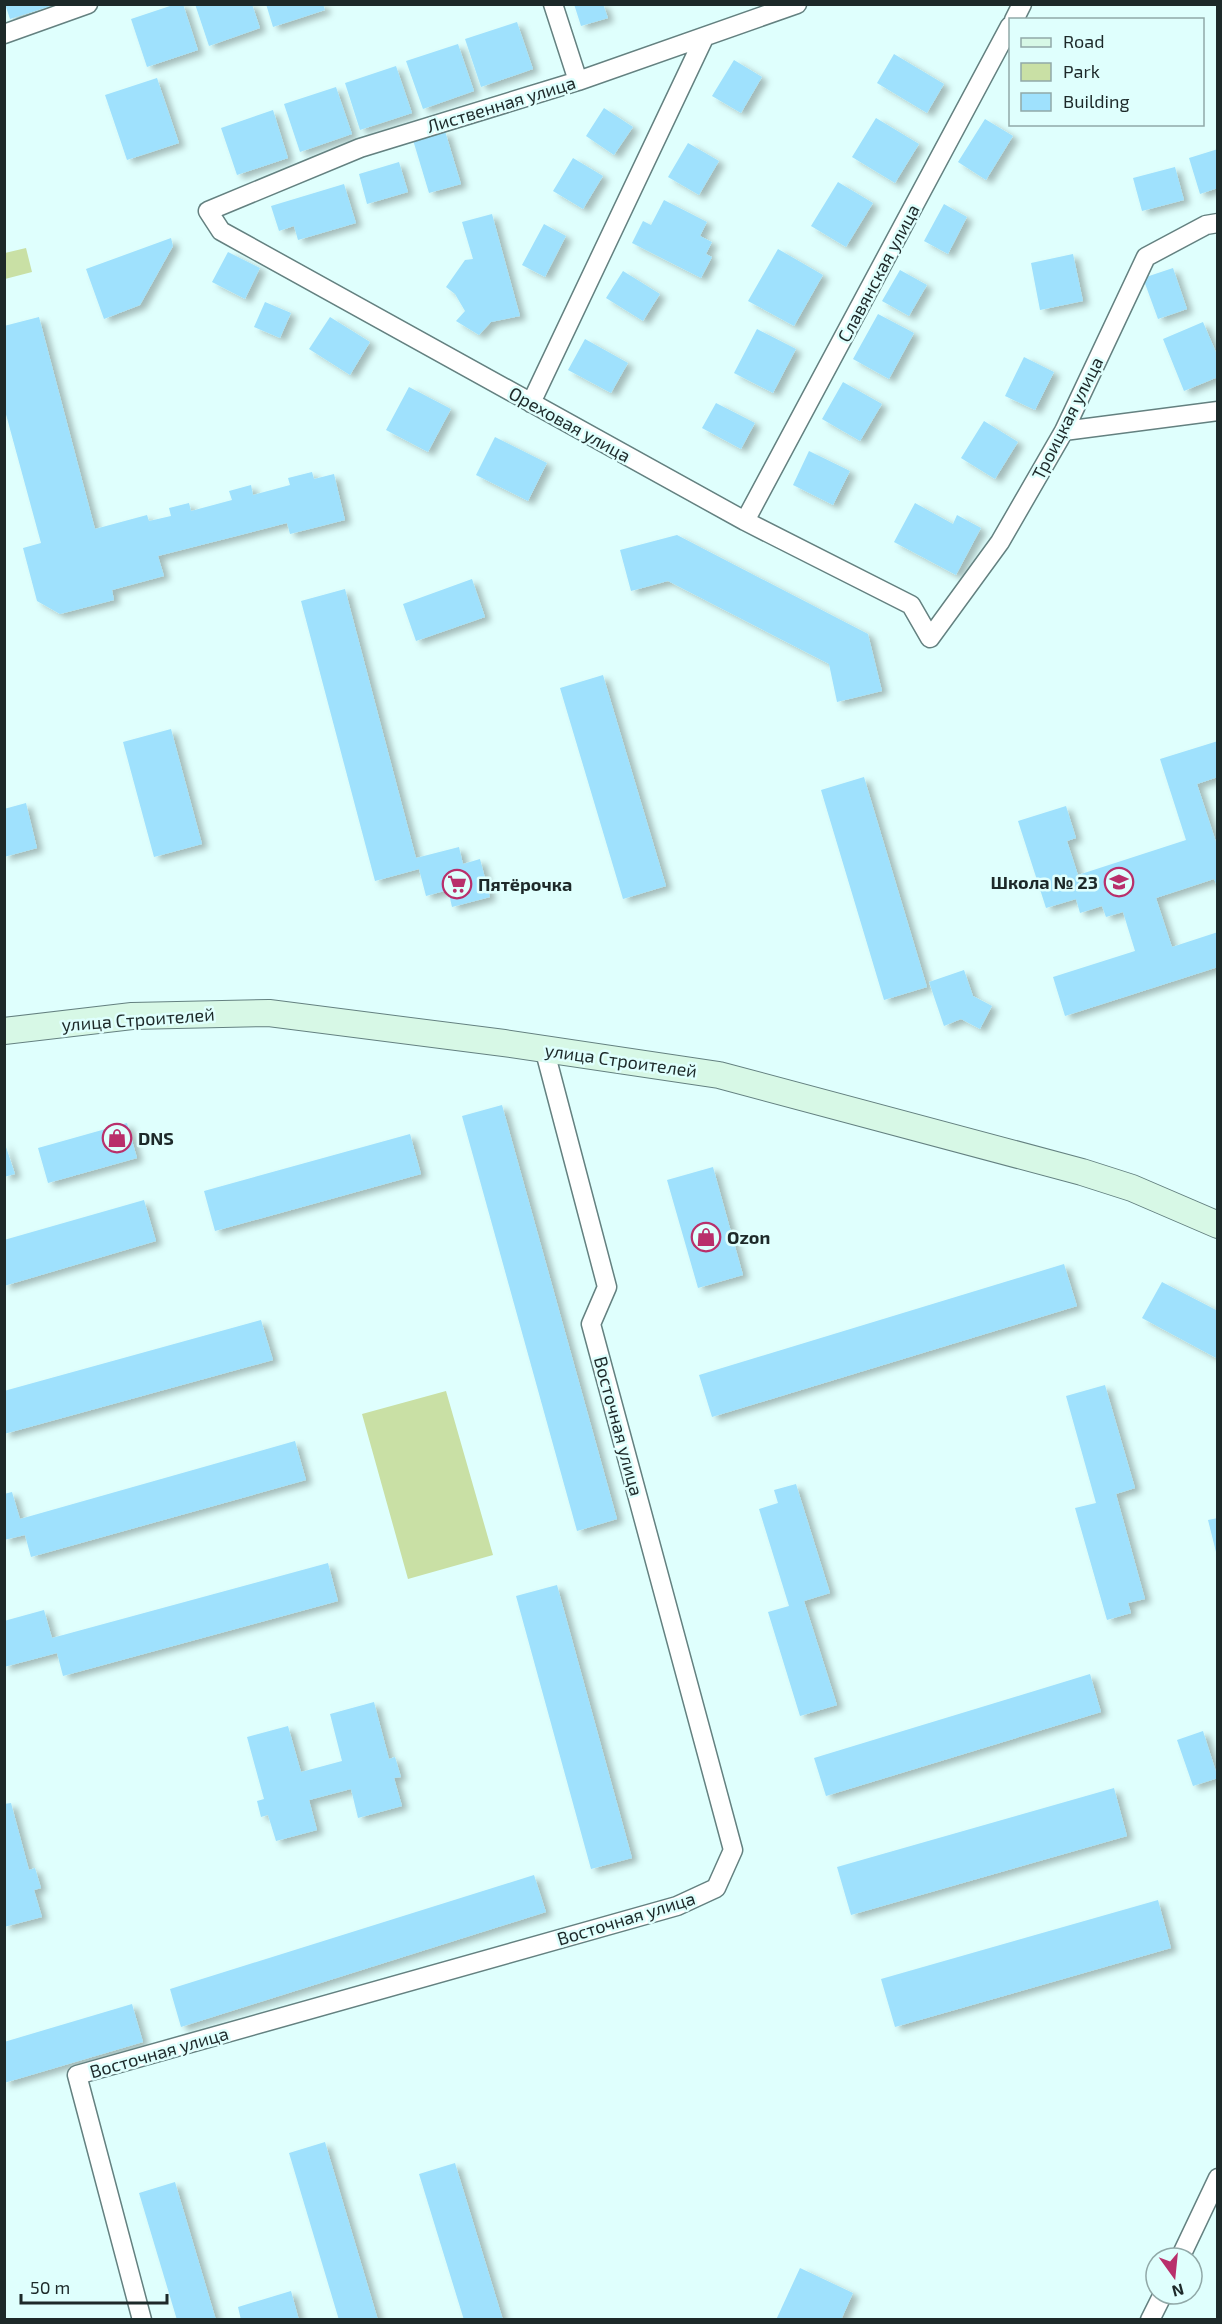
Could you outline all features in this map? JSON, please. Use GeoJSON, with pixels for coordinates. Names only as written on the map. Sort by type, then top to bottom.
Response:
{"type":"FeatureCollection","features":[{"type":"Feature","properties":{"kind":"main road","name":"улица Строителей"},"geometry":{"type":"LineString","coordinates":[[4,1030],[132,1016],[268,1013],[544,1048],[719,1075],[1082,1172],[1132,1188],[1218,1224]]}},
{"type":"Feature","properties":{"kind":"street"},"geometry":{"type":"LineString","coordinates":[[4,34],[88,4]]}},
{"type":"Feature","properties":{"kind":"street"},"geometry":{"type":"LineString","coordinates":[[553,4],[578,81]]}},
{"type":"Feature","properties":{"kind":"street","name":"Лиственная улица"},"geometry":{"type":"LineString","coordinates":[[208,211],[360,148],[578,81],[797,4]]}},
{"type":"Feature","properties":{"kind":"street"},"geometry":{"type":"LineString","coordinates":[[1015,18],[1022,4]]}},
{"type":"Feature","properties":{"kind":"street","name":"Славянская улица"},"geometry":{"type":"LineString","coordinates":[[745,521],[1009,30]]}},
{"type":"Feature","properties":{"kind":"street"},"geometry":{"type":"LineString","coordinates":[[531,403],[704,38]]}},
{"type":"Feature","properties":{"kind":"street","name":"Ореховая улица"},"geometry":{"type":"LineString","coordinates":[[208,211],[221,231],[745,521],[911,605],[930,638]]}},
{"type":"Feature","properties":{"kind":"street","name":"Троицкая улица"},"geometry":{"type":"LineString","coordinates":[[930,638],[1000,542],[1064,431],[1146,257],[1206,225],[1218,223]]}},
{"type":"Feature","properties":{"kind":"street"},"geometry":{"type":"LineString","coordinates":[[1064,431],[1218,411]]}},
{"type":"Feature","properties":{"kind":"street","name":"Восточная улица"},"geometry":{"type":"LineString","coordinates":[[142,2319],[77,2075],[677,1906],[716,1888],[733,1850],[591,1324],[607,1287],[544,1048]]}},
{"type":"Feature","properties":{"kind":"street"},"geometry":{"type":"LineString","coordinates":[[1186,2246],[1218,2178]]}},
{"type":"Feature","properties":{"kind":"green space"},"geometry":{"type":"Polygon","coordinates":[[[26,248],[32,272],[5,279],[5,253],[26,248]]]}},
{"type":"Feature","properties":{"kind":"green space"},"geometry":{"type":"Polygon","coordinates":[[[446,1391],[493,1555],[408,1579],[362,1414],[446,1391]]]}},
{"type":"Feature","properties":{"kind":"building"},"geometry":{"type":"Polygon","coordinates":[[[5,4],[54,4],[54,5],[10,19],[5,4]]]}},
{"type":"Feature","properties":{"kind":"building"},"geometry":{"type":"Polygon","coordinates":[[[176,4],[183,4],[198,50],[147,67],[131,19],[176,4]]]}},
{"type":"Feature","properties":{"kind":"building"},"geometry":{"type":"Polygon","coordinates":[[[195,4],[252,4],[260,28],[209,46],[195,4]]]}},
{"type":"Feature","properties":{"kind":"building"},"geometry":{"type":"Polygon","coordinates":[[[266,4],[323,4],[325,10],[273,27],[266,4]]]}},
{"type":"Feature","properties":{"kind":"building"},"geometry":{"type":"Polygon","coordinates":[[[574,4],[603,4],[608,18],[581,26],[574,4]]]}},
{"type":"Feature","properties":{"kind":"building"},"geometry":{"type":"Polygon","coordinates":[[[517,22],[533,69],[481,87],[465,39],[517,22]]]}},
{"type":"Feature","properties":{"kind":"building"},"geometry":{"type":"Polygon","coordinates":[[[458,44],[474,91],[423,109],[406,61],[458,44]]]}},
{"type":"Feature","properties":{"kind":"building"},"geometry":{"type":"Polygon","coordinates":[[[894,54],[944,84],[927,113],[877,83],[894,54]]]}},
{"type":"Feature","properties":{"kind":"building"},"geometry":{"type":"Polygon","coordinates":[[[734,60],[762,77],[741,113],[712,96],[734,60]]]}},
{"type":"Feature","properties":{"kind":"building"},"geometry":{"type":"Polygon","coordinates":[[[396,66],[412,113],[360,130],[345,83],[396,66]]]}},
{"type":"Feature","properties":{"kind":"building"},"geometry":{"type":"Polygon","coordinates":[[[157,78],[179,143],[127,160],[105,95],[157,78]]]}},
{"type":"Feature","properties":{"kind":"building"},"geometry":{"type":"Polygon","coordinates":[[[336,87],[352,134],[300,152],[284,104],[336,87]]]}},
{"type":"Feature","properties":{"kind":"building"},"geometry":{"type":"Polygon","coordinates":[[[604,108],[633,127],[614,155],[586,136],[604,108]]]}},
{"type":"Feature","properties":{"kind":"building"},"geometry":{"type":"Polygon","coordinates":[[[273,110],[288,158],[237,175],[221,128],[273,110]]]}},
{"type":"Feature","properties":{"kind":"building"},"geometry":{"type":"Polygon","coordinates":[[[876,118],[919,144],[895,183],[852,157],[876,118]]]}},
{"type":"Feature","properties":{"kind":"building"},"geometry":{"type":"Polygon","coordinates":[[[985,119],[1013,136],[986,180],[958,162],[985,119]]]}},
{"type":"Feature","properties":{"kind":"building"},"geometry":{"type":"Polygon","coordinates":[[[445,131],[461,184],[429,193],[413,140],[445,131]]]}},
{"type":"Feature","properties":{"kind":"building"},"geometry":{"type":"Polygon","coordinates":[[[688,143],[719,161],[699,195],[668,177],[688,143]]]}},
{"type":"Feature","properties":{"kind":"building"},"geometry":{"type":"Polygon","coordinates":[[[1218,149],[1218,188],[1200,194],[1189,158],[1218,149]]]}},
{"type":"Feature","properties":{"kind":"building"},"geometry":{"type":"Polygon","coordinates":[[[573,158],[603,176],[583,209],[553,191],[573,158]]]}},
{"type":"Feature","properties":{"kind":"building"},"geometry":{"type":"Polygon","coordinates":[[[399,162],[408,192],[367,204],[359,174],[399,162]]]}},
{"type":"Feature","properties":{"kind":"building"},"geometry":{"type":"Polygon","coordinates":[[[1175,167],[1184,200],[1142,211],[1133,178],[1175,167]]]}},
{"type":"Feature","properties":{"kind":"building"},"geometry":{"type":"Polygon","coordinates":[[[838,182],[873,203],[846,247],[811,226],[838,182]]]}},
{"type":"Feature","properties":{"kind":"building"},"geometry":{"type":"Polygon","coordinates":[[[344,184],[356,223],[298,240],[294,226],[279,231],[271,206],[344,184]]]}},
{"type":"Feature","properties":{"kind":"building"},"geometry":{"type":"Polygon","coordinates":[[[664,200],[707,222],[700,236],[712,242],[706,254],[712,257],[701,278],[632,243],[643,221],[651,225],[664,200]]]}},
{"type":"Feature","properties":{"kind":"building"},"geometry":{"type":"Polygon","coordinates":[[[944,204],[967,217],[948,254],[924,241],[944,204]]]}},
{"type":"Feature","properties":{"kind":"building"},"geometry":{"type":"Polygon","coordinates":[[[492,214],[520,316],[491,322],[479,335],[456,321],[465,311],[455,294],[446,287],[465,260],[473,259],[462,222],[492,214]]]}},
{"type":"Feature","properties":{"kind":"building"},"geometry":{"type":"Polygon","coordinates":[[[544,224],[566,236],[545,277],[522,265],[544,224]]]}},
{"type":"Feature","properties":{"kind":"building"},"geometry":{"type":"Polygon","coordinates":[[[171,238],[173,246],[140,305],[104,319],[86,269],[171,238]]]}},
{"type":"Feature","properties":{"kind":"building"},"geometry":{"type":"Polygon","coordinates":[[[778,249],[823,275],[794,326],[748,301],[778,249]]]}},
{"type":"Feature","properties":{"kind":"building"},"geometry":{"type":"Polygon","coordinates":[[[228,252],[260,268],[245,299],[212,282],[228,252]]]}},
{"type":"Feature","properties":{"kind":"building"},"geometry":{"type":"Polygon","coordinates":[[[1073,254],[1083,301],[1040,310],[1031,263],[1073,254]]]}},
{"type":"Feature","properties":{"kind":"building"},"geometry":{"type":"Polygon","coordinates":[[[1173,268],[1187,309],[1158,319],[1143,278],[1173,268]]]}},
{"type":"Feature","properties":{"kind":"building"},"geometry":{"type":"Polygon","coordinates":[[[900,270],[927,285],[909,316],[882,301],[900,270]]]}},
{"type":"Feature","properties":{"kind":"building"},"geometry":{"type":"Polygon","coordinates":[[[623,271],[660,294],[643,321],[606,298],[623,271]]]}},
{"type":"Feature","properties":{"kind":"building"},"geometry":{"type":"Polygon","coordinates":[[[265,302],[291,313],[280,338],[254,327],[265,302]]]}},
{"type":"Feature","properties":{"kind":"building"},"geometry":{"type":"Polygon","coordinates":[[[878,314],[914,333],[889,379],[853,359],[878,314]]]}},
{"type":"Feature","properties":{"kind":"building"},"geometry":{"type":"Polygon","coordinates":[[[39,317],[95,529],[147,515],[149,521],[171,516],[169,508],[189,503],[191,511],[232,500],[229,491],[251,485],[253,495],[290,485],[288,478],[312,472],[314,479],[334,474],[345,520],[290,534],[287,523],[158,556],[164,576],[112,590],[114,600],[60,614],[37,601],[23,548],[41,543],[4,407],[4,326],[39,317]]]}},
{"type":"Feature","properties":{"kind":"building"},"geometry":{"type":"Polygon","coordinates":[[[330,317],[370,342],[350,375],[309,349],[330,317]]]}},
{"type":"Feature","properties":{"kind":"building"},"geometry":{"type":"Polygon","coordinates":[[[1203,322],[1218,357],[1218,377],[1184,391],[1163,339],[1203,322]]]}},
{"type":"Feature","properties":{"kind":"building"},"geometry":{"type":"Polygon","coordinates":[[[757,329],[796,349],[773,393],[734,373],[757,329]]]}},
{"type":"Feature","properties":{"kind":"building"},"geometry":{"type":"Polygon","coordinates":[[[585,339],[628,363],[611,393],[568,370],[585,339]]]}},
{"type":"Feature","properties":{"kind":"building"},"geometry":{"type":"Polygon","coordinates":[[[1024,357],[1054,372],[1035,410],[1005,396],[1024,357]]]}},
{"type":"Feature","properties":{"kind":"building"},"geometry":{"type":"Polygon","coordinates":[[[843,382],[882,404],[860,441],[822,419],[843,382]]]}},
{"type":"Feature","properties":{"kind":"building"},"geometry":{"type":"Polygon","coordinates":[[[409,387],[451,409],[428,452],[386,430],[409,387]]]}},
{"type":"Feature","properties":{"kind":"building"},"geometry":{"type":"Polygon","coordinates":[[[716,403],[755,423],[741,449],[702,428],[716,403]]]}},
{"type":"Feature","properties":{"kind":"building"},"geometry":{"type":"Polygon","coordinates":[[[984,421],[1018,442],[995,479],[961,458],[984,421]]]}},
{"type":"Feature","properties":{"kind":"building"},"geometry":{"type":"Polygon","coordinates":[[[495,437],[547,463],[528,501],[476,475],[495,437]]]}},
{"type":"Feature","properties":{"kind":"building"},"geometry":{"type":"Polygon","coordinates":[[[809,451],[850,471],[833,505],[793,485],[809,451]]]}},
{"type":"Feature","properties":{"kind":"building"},"geometry":{"type":"Polygon","coordinates":[[[915,503],[953,524],[957,515],[981,528],[956,575],[894,542],[915,503]]]}},
{"type":"Feature","properties":{"kind":"building"},"geometry":{"type":"Polygon","coordinates":[[[677,535],[868,634],[882,691],[837,702],[829,664],[668,581],[631,591],[620,550],[677,535]]]}},
{"type":"Feature","properties":{"kind":"building"},"geometry":{"type":"Polygon","coordinates":[[[472,579],[485,617],[416,641],[403,604],[472,579]]]}},
{"type":"Feature","properties":{"kind":"building"},"geometry":{"type":"Polygon","coordinates":[[[345,589],[416,858],[459,847],[463,864],[480,859],[490,897],[452,907],[448,890],[426,896],[419,869],[375,881],[301,601],[345,589]]]}},
{"type":"Feature","properties":{"kind":"building"},"geometry":{"type":"Polygon","coordinates":[[[603,675],[666,886],[623,899],[560,688],[603,675]]]}},
{"type":"Feature","properties":{"kind":"building"},"geometry":{"type":"Polygon","coordinates":[[[171,729],[202,844],[154,857],[123,742],[171,729]]]}},
{"type":"Feature","properties":{"kind":"building"},"geometry":{"type":"Polygon","coordinates":[[[1218,741],[1218,777],[1197,784],[1218,848],[1218,888],[1214,879],[1156,898],[1172,947],[1218,932],[1218,967],[1065,1016],[1053,977],[1135,951],[1123,912],[1106,917],[1102,906],[1080,913],[1076,899],[1046,908],[1018,821],[1066,806],[1076,838],[1067,841],[1078,875],[1186,840],[1160,759],[1218,741]]]}},
{"type":"Feature","properties":{"kind":"building"},"geometry":{"type":"Polygon","coordinates":[[[864,777],[927,987],[884,1000],[821,790],[864,777]]]}},
{"type":"Feature","properties":{"kind":"building"},"geometry":{"type":"Polygon","coordinates":[[[26,803],[37,848],[4,857],[4,809],[26,803]]]}},
{"type":"Feature","properties":{"kind":"building"},"geometry":{"type":"Polygon","coordinates":[[[964,970],[973,996],[992,1006],[980,1029],[961,1019],[944,1026],[929,982],[964,970]]]}},
{"type":"Feature","properties":{"kind":"building"},"geometry":{"type":"Polygon","coordinates":[[[502,1105],[617,1519],[577,1531],[462,1116],[502,1105]]]}},
{"type":"Feature","properties":{"kind":"building"},"geometry":{"type":"Polygon","coordinates":[[[127,1123],[137,1158],[48,1183],[38,1148],[127,1123]]]}},
{"type":"Feature","properties":{"kind":"building"},"geometry":{"type":"Polygon","coordinates":[[[410,1134],[421,1174],[215,1231],[204,1191],[410,1134]]]}},
{"type":"Feature","properties":{"kind":"building"},"geometry":{"type":"Polygon","coordinates":[[[4,1141],[15,1174],[4,1177],[4,1141]]]}},
{"type":"Feature","properties":{"kind":"building"},"geometry":{"type":"Polygon","coordinates":[[[713,1167],[743,1275],[698,1288],[667,1180],[713,1167]]]}},
{"type":"Feature","properties":{"kind":"building"},"geometry":{"type":"Polygon","coordinates":[[[144,1200],[156,1241],[4,1286],[4,1240],[144,1200]]]}},
{"type":"Feature","properties":{"kind":"building"},"geometry":{"type":"Polygon","coordinates":[[[1064,1264],[1077,1306],[712,1417],[699,1375],[1064,1264]]]}},
{"type":"Feature","properties":{"kind":"building"},"geometry":{"type":"Polygon","coordinates":[[[1162,1282],[1218,1311],[1218,1359],[1142,1318],[1162,1282]]]}},
{"type":"Feature","properties":{"kind":"building"},"geometry":{"type":"Polygon","coordinates":[[[261,1320],[273,1360],[4,1434],[4,1391],[261,1320]]]}},
{"type":"Feature","properties":{"kind":"building"},"geometry":{"type":"Polygon","coordinates":[[[1105,1385],[1135,1488],[1116,1494],[1145,1599],[1128,1603],[1131,1613],[1107,1620],[1075,1508],[1096,1503],[1066,1396],[1105,1385]]]}},
{"type":"Feature","properties":{"kind":"building"},"geometry":{"type":"Polygon","coordinates":[[[295,1441],[306,1480],[31,1557],[25,1535],[4,1540],[4,1494],[12,1492],[20,1519],[295,1441]]]}},
{"type":"Feature","properties":{"kind":"building"},"geometry":{"type":"Polygon","coordinates":[[[796,1484],[830,1593],[804,1601],[837,1705],[800,1716],[768,1612],[789,1606],[759,1509],[778,1503],[774,1490],[796,1484]]]}},
{"type":"Feature","properties":{"kind":"building"},"geometry":{"type":"Polygon","coordinates":[[[1218,1518],[1218,1556],[1217,1556],[1208,1520],[1218,1518]]]}},
{"type":"Feature","properties":{"kind":"building"},"geometry":{"type":"Polygon","coordinates":[[[328,1563],[338,1601],[63,1676],[57,1653],[4,1667],[4,1621],[44,1610],[52,1638],[328,1563]]]}},
{"type":"Feature","properties":{"kind":"building"},"geometry":{"type":"Polygon","coordinates":[[[557,1585],[632,1858],[591,1869],[516,1596],[557,1585]]]}},
{"type":"Feature","properties":{"kind":"building"},"geometry":{"type":"Polygon","coordinates":[[[1090,1674],[1101,1712],[826,1796],[814,1758],[1090,1674]]]}},
{"type":"Feature","properties":{"kind":"building"},"geometry":{"type":"Polygon","coordinates":[[[374,1702],[389,1759],[395,1757],[401,1777],[394,1778],[402,1806],[358,1818],[351,1789],[309,1800],[317,1830],[276,1841],[268,1815],[261,1817],[257,1801],[264,1799],[247,1737],[288,1726],[301,1772],[342,1761],[330,1714],[374,1702]]]}},
{"type":"Feature","properties":{"kind":"building"},"geometry":{"type":"Polygon","coordinates":[[[1203,1731],[1218,1778],[1193,1786],[1177,1740],[1203,1731]]]}},
{"type":"Feature","properties":{"kind":"building"},"geometry":{"type":"Polygon","coordinates":[[[1114,1788],[1127,1836],[851,1915],[837,1867],[1114,1788]]]}},
{"type":"Feature","properties":{"kind":"building"},"geometry":{"type":"Polygon","coordinates":[[[11,1803],[29,1870],[35,1868],[41,1888],[34,1890],[42,1917],[4,1927],[4,1804],[11,1803]]]}},
{"type":"Feature","properties":{"kind":"building"},"geometry":{"type":"Polygon","coordinates":[[[534,1875],[546,1912],[181,2027],[170,1989],[534,1875]]]}},
{"type":"Feature","properties":{"kind":"building"},"geometry":{"type":"Polygon","coordinates":[[[1158,1900],[1171,1948],[895,2027],[881,1979],[1158,1900]]]}},
{"type":"Feature","properties":{"kind":"building"},"geometry":{"type":"Polygon","coordinates":[[[132,2004],[143,2042],[4,2083],[4,2042],[132,2004]]]}},
{"type":"Feature","properties":{"kind":"building"},"geometry":{"type":"Polygon","coordinates":[[[325,2142],[378,2320],[339,2320],[289,2153],[325,2142]]]}},
{"type":"Feature","properties":{"kind":"building"},"geometry":{"type":"Polygon","coordinates":[[[455,2163],[503,2320],[464,2320],[419,2174],[455,2163]]]}},
{"type":"Feature","properties":{"kind":"building"},"geometry":{"type":"Polygon","coordinates":[[[175,2182],[216,2320],[177,2320],[139,2193],[175,2182]]]}},
{"type":"Feature","properties":{"kind":"building"},"geometry":{"type":"Polygon","coordinates":[[[800,2268],[853,2293],[841,2320],[776,2320],[800,2268]]]}},
{"type":"Feature","properties":{"kind":"building"},"geometry":{"type":"Polygon","coordinates":[[[291,2291],[299,2320],[241,2320],[238,2307],[291,2291]]]}},
{"type":"Feature","properties":{"kind":"place","name":"Школа № 23"},"geometry":{"type":"Point","coordinates":[1119,882]}},
{"type":"Feature","properties":{"kind":"place","name":"Пятёрочка"},"geometry":{"type":"Point","coordinates":[457,884]}},
{"type":"Feature","properties":{"kind":"place","name":"DNS"},"geometry":{"type":"Point","coordinates":[117,1138]}},
{"type":"Feature","properties":{"kind":"place","name":"Ozon"},"geometry":{"type":"Point","coordinates":[706,1237]}}]}
